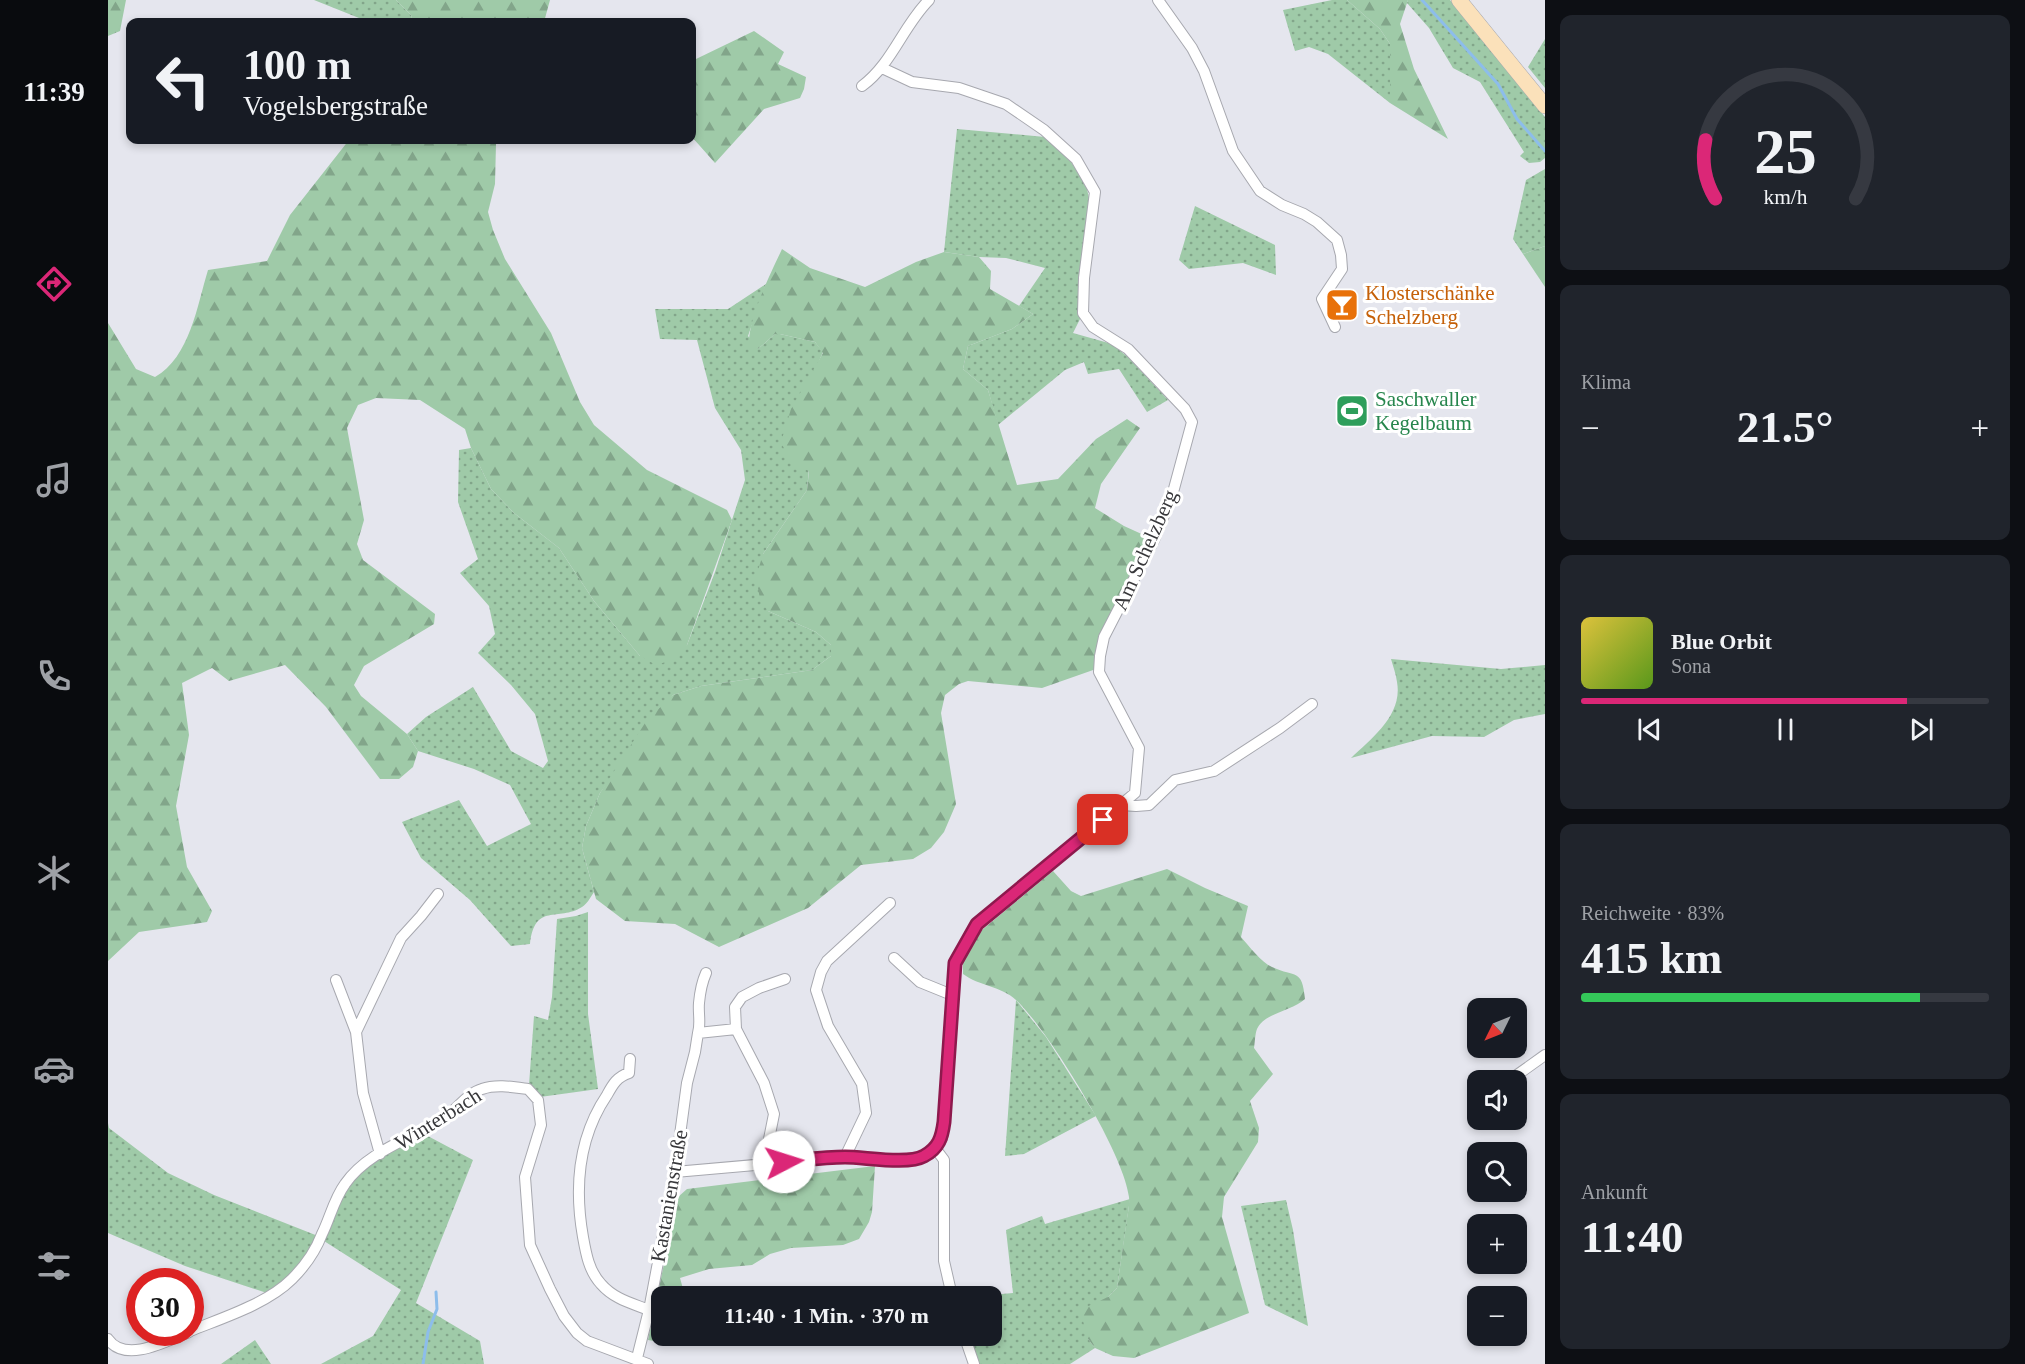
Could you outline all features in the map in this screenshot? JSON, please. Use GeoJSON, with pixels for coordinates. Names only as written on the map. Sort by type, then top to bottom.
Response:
{"type":"FeatureCollection","features":[{"type":"Feature","properties":{"kind":"main road"},"geometry":{"type":"LineString","coordinates":[[1459,0],[1545,106]]}},
{"type":"Feature","properties":{"kind":"street"},"geometry":{"type":"LineString","coordinates":[[862,86],[882,68],[915,14],[929,0]]}},
{"type":"Feature","properties":{"kind":"street"},"geometry":{"type":"LineString","coordinates":[[1158,0],[1192,48],[1204,71],[1233,151],[1260,191],[1317,222],[1337,240],[1342,269],[1322,299],[1335,327]]}},
{"type":"Feature","properties":{"kind":"street","name":"Am Schelzberg"},"geometry":{"type":"LineString","coordinates":[[882,68],[912,82],[959,88],[1006,104],[1044,130],[1076,159],[1095,192],[1084,278],[1083,314],[1093,327],[1128,349],[1185,409],[1192,422],[1172,496],[1154,540],[1104,637],[1100,656],[1099,672],[1139,748],[1135,793],[1121,805]]}},
{"type":"Feature","properties":{"kind":"street"},"geometry":{"type":"LineString","coordinates":[[675,1172],[845,1157],[901,1160],[922,1158],[935,1148],[942,1138],[955,963],[977,924],[1121,805],[1149,805],[1175,780],[1214,771],[1312,704]]}},
{"type":"Feature","properties":{"kind":"street"},"geometry":{"type":"LineString","coordinates":[[356,1032],[401,938],[438,894]]}},
{"type":"Feature","properties":{"kind":"street"},"geometry":{"type":"LineString","coordinates":[[845,1157],[866,1113],[862,1084],[828,1026],[816,990],[827,961],[890,903]]}},
{"type":"Feature","properties":{"kind":"street"},"geometry":{"type":"LineString","coordinates":[[894,958],[920,982],[952,995]]}},
{"type":"Feature","properties":{"kind":"street","name":"Kastanienstraße"},"geometry":{"type":"LineString","coordinates":[[637,1358],[649,1310],[675,1172],[687,1083],[700,1026],[700,994],[706,973]]}},
{"type":"Feature","properties":{"kind":"street"},"geometry":{"type":"LineString","coordinates":[[764,1164],[774,1114],[764,1083],[736,1029],[735,1006],[742,997],[785,979]]}},
{"type":"Feature","properties":{"kind":"street","name":"Winterbach"},"geometry":{"type":"LineString","coordinates":[[336,980],[356,1032],[363,1093],[380,1154]]}},
{"type":"Feature","properties":{"kind":"street"},"geometry":{"type":"LineString","coordinates":[[698,1033],[736,1029]]}},
{"type":"Feature","properties":{"kind":"street"},"geometry":{"type":"LineString","coordinates":[[1524,1070],[1545,1055]]}},
{"type":"Feature","properties":{"kind":"street"},"geometry":{"type":"LineString","coordinates":[[630,1059],[629,1073],[618,1077],[594,1114],[583,1148],[578,1185],[580,1220],[587,1260],[600,1283],[617,1298],[649,1310]]}},
{"type":"Feature","properties":{"kind":"street","name":"Winterbach"},"geometry":{"type":"LineString","coordinates":[[204,1326],[280,1290],[291,1280],[303,1267],[322,1237],[335,1202],[345,1184],[362,1166],[445,1118],[482,1089],[504,1087],[528,1089],[538,1100],[541,1125],[525,1177],[530,1245],[555,1298],[577,1333],[587,1341],[648,1364]]}},
{"type":"Feature","properties":{"kind":"street"},"geometry":{"type":"LineString","coordinates":[[935,1148],[944,1160],[944,1261],[950,1286]]}},
{"type":"Feature","properties":{"kind":"street","name":"Winterbach"},"geometry":{"type":"LineString","coordinates":[[108,1338],[112,1345],[126,1352],[141,1352],[156,1346]]}},
{"type":"Feature","properties":{"kind":"street"},"geometry":{"type":"LineString","coordinates":[[968,1346],[974,1364]]}},
{"type":"Feature","properties":{"kind":"green space"},"geometry":{"type":"Polygon","coordinates":[[[108,0],[126,0],[120,31],[108,36],[108,0]]]}},
{"type":"Feature","properties":{"kind":"green space"},"geometry":{"type":"Polygon","coordinates":[[[314,0],[396,0],[412,18],[359,18],[314,0]]]}},
{"type":"Feature","properties":{"kind":"green space"},"geometry":{"type":"Polygon","coordinates":[[[396,0],[550,0],[545,18],[412,18],[396,0]]]}},
{"type":"Feature","properties":{"kind":"green space"},"geometry":{"type":"Polygon","coordinates":[[[1332,0],[1347,0],[1380,29],[1390,44],[1390,103],[1328,54],[1309,47],[1295,51],[1283,10],[1332,0]]]}},
{"type":"Feature","properties":{"kind":"green space"},"geometry":{"type":"Polygon","coordinates":[[[1347,0],[1408,0],[1400,24],[1414,69],[1448,139],[1390,103],[1390,44],[1380,29],[1347,0]]]}},
{"type":"Feature","properties":{"kind":"green space"},"geometry":{"type":"Polygon","coordinates":[[[1408,0],[1450,0],[1545,117],[1545,158],[1540,162],[1529,163],[1520,156],[1524,152],[1480,82],[1453,68],[1429,28],[1407,3],[1408,0]]]}},
{"type":"Feature","properties":{"kind":"green space"},"geometry":{"type":"Polygon","coordinates":[[[754,31],[784,52],[778,64],[806,77],[804,89],[800,98],[764,109],[715,163],[696,142],[696,59],[754,31]]]}},
{"type":"Feature","properties":{"kind":"green space"},"geometry":{"type":"Polygon","coordinates":[[[1545,39],[1545,88],[1528,67],[1545,39]]]}},
{"type":"Feature","properties":{"kind":"green space"},"geometry":{"type":"Polygon","coordinates":[[[957,129],[1045,137],[1071,162],[1086,185],[1090,202],[1081,274],[1080,319],[1073,333],[1112,344],[1129,358],[1168,400],[1147,412],[1119,369],[1088,374],[1084,362],[1065,370],[998,425],[988,390],[963,369],[968,346],[1012,329],[1033,314],[1019,306],[1045,268],[1006,258],[944,252],[957,129]]]}},
{"type":"Feature","properties":{"kind":"green space"},"geometry":{"type":"Polygon","coordinates":[[[346,144],[496,144],[495,184],[488,212],[493,230],[505,259],[551,333],[580,402],[594,425],[647,470],[727,510],[732,520],[687,645],[675,659],[656,665],[640,656],[594,601],[559,548],[514,513],[491,489],[471,448],[465,429],[420,400],[376,398],[358,405],[347,428],[364,520],[357,544],[363,560],[435,614],[434,624],[364,666],[354,685],[361,696],[407,734],[418,751],[413,767],[399,779],[380,779],[326,707],[285,665],[229,681],[212,668],[182,683],[189,735],[176,806],[187,867],[212,911],[207,922],[139,932],[108,961],[108,323],[136,369],[155,377],[176,357],[191,330],[208,270],[267,261],[290,215],[346,144]]]}},
{"type":"Feature","properties":{"kind":"green space"},"geometry":{"type":"Polygon","coordinates":[[[1545,169],[1545,246],[1523,254],[1513,239],[1526,180],[1545,169]]]}},
{"type":"Feature","properties":{"kind":"green space"},"geometry":{"type":"Polygon","coordinates":[[[1195,206],[1275,245],[1276,275],[1243,263],[1189,269],[1179,260],[1195,206]]]}},
{"type":"Feature","properties":{"kind":"green space"},"geometry":{"type":"Polygon","coordinates":[[[1545,246],[1545,287],[1523,254],[1545,246]]]}},
{"type":"Feature","properties":{"kind":"green space"},"geometry":{"type":"Polygon","coordinates":[[[782,249],[810,268],[865,287],[916,262],[944,252],[979,257],[991,271],[990,289],[1033,314],[1012,329],[968,346],[963,369],[988,390],[1017,485],[1058,479],[1096,439],[1127,419],[1140,428],[1101,484],[1095,508],[1124,526],[1157,541],[1098,640],[1096,669],[1042,688],[968,681],[959,684],[945,695],[941,713],[956,804],[944,832],[931,848],[913,859],[861,865],[808,908],[719,947],[675,924],[625,921],[596,899],[582,848],[586,826],[600,793],[647,720],[673,695],[701,686],[812,670],[831,656],[831,645],[816,632],[768,611],[760,599],[756,577],[763,554],[807,490],[809,471],[791,463],[781,442],[791,409],[823,353],[815,342],[780,334],[775,334],[758,349],[749,347],[749,336],[755,311],[782,249]]]}},
{"type":"Feature","properties":{"kind":"green space"},"geometry":{"type":"Polygon","coordinates":[[[766,284],[748,336],[758,349],[775,334],[780,334],[815,342],[823,352],[819,361],[807,490],[763,554],[768,611],[816,632],[831,645],[831,656],[812,670],[701,686],[673,695],[600,793],[586,826],[582,848],[594,892],[584,905],[573,911],[542,918],[533,931],[530,944],[511,946],[470,900],[421,858],[402,822],[459,800],[487,846],[531,824],[510,785],[474,769],[418,751],[407,734],[426,717],[473,687],[511,751],[543,768],[548,761],[535,714],[511,685],[478,653],[495,634],[489,606],[460,573],[478,559],[458,502],[459,450],[471,448],[491,489],[514,513],[559,548],[594,601],[640,656],[687,645],[715,572],[745,480],[741,450],[715,408],[697,340],[660,339],[655,309],[728,309],[766,284]]]}},
{"type":"Feature","properties":{"kind":"green space"},"geometry":{"type":"Polygon","coordinates":[[[1391,659],[1501,669],[1545,665],[1545,714],[1514,720],[1484,737],[1432,736],[1351,758],[1376,734],[1391,715],[1398,694],[1391,659]]]}},
{"type":"Feature","properties":{"kind":"green space"},"geometry":{"type":"Polygon","coordinates":[[[1167,869],[1248,906],[1241,937],[1268,965],[1300,978],[1305,999],[1266,1019],[1257,1029],[1254,1048],[1273,1074],[1250,1101],[1259,1128],[1258,1142],[1224,1197],[1222,1217],[1249,1313],[1134,1358],[1113,1356],[1095,1348],[1088,1339],[1080,1310],[1108,1297],[1117,1288],[1129,1197],[1114,1152],[1065,1064],[1030,1016],[1010,995],[963,974],[963,957],[976,935],[1053,871],[1071,891],[1081,896],[1167,869]]]}},
{"type":"Feature","properties":{"kind":"green space"},"geometry":{"type":"Polygon","coordinates":[[[588,912],[588,1014],[598,1089],[540,1097],[529,1085],[534,1016],[548,1020],[552,997],[557,919],[588,912]]]}},
{"type":"Feature","properties":{"kind":"green space"},"geometry":{"type":"Polygon","coordinates":[[[1016,1000],[1046,1037],[1096,1116],[1024,1154],[1005,1156],[1016,1000]]]}},
{"type":"Feature","properties":{"kind":"green space"},"geometry":{"type":"Polygon","coordinates":[[[108,1123],[109,1128],[168,1173],[214,1195],[318,1236],[296,1268],[267,1293],[204,1272],[204,1268],[185,1266],[108,1233],[108,1123]]]}},
{"type":"Feature","properties":{"kind":"green space"},"geometry":{"type":"Polygon","coordinates":[[[424,1134],[473,1160],[416,1303],[480,1341],[484,1364],[321,1364],[373,1336],[401,1290],[324,1241],[348,1185],[373,1161],[424,1134]]]}},
{"type":"Feature","properties":{"kind":"green space"},"geometry":{"type":"Polygon","coordinates":[[[875,1166],[872,1212],[859,1239],[843,1245],[791,1248],[770,1254],[752,1265],[709,1269],[680,1278],[682,1286],[659,1286],[678,1197],[687,1189],[875,1166]]]}},
{"type":"Feature","properties":{"kind":"green space"},"geometry":{"type":"Polygon","coordinates":[[[1130,1199],[1117,1288],[1108,1297],[1088,1339],[1095,1348],[1070,1364],[977,1364],[970,1346],[1002,1346],[1002,1294],[1013,1293],[1006,1230],[1042,1216],[1045,1224],[1130,1199]]]}},
{"type":"Feature","properties":{"kind":"green space"},"geometry":{"type":"Polygon","coordinates":[[[1286,1200],[1308,1326],[1265,1305],[1241,1206],[1286,1200]]]}},
{"type":"Feature","properties":{"kind":"green space"},"geometry":{"type":"Polygon","coordinates":[[[255,1340],[271,1364],[221,1364],[255,1340]]]}},
{"type":"Feature","properties":{"kind":"waterway"},"geometry":{"type":"LineString","coordinates":[[1422,0],[1498,84],[1517,119],[1545,151]]}},
{"type":"Feature","properties":{"kind":"waterway","name":"Winterbach"},"geometry":{"type":"LineString","coordinates":[[423,1364],[428,1332],[437,1309],[436,1292]]}},
{"type":"Feature","properties":{"kind":"place","name":"Klosterschänke Schelzberg"},"geometry":{"type":"Point","coordinates":[1342,305]}},
{"type":"Feature","properties":{"kind":"place","name":"Saschwaller Kegelbaum"},"geometry":{"type":"Point","coordinates":[1352,411]}},
{"type":"Feature","properties":{"kind":"route"},"geometry":{"type":"LineString","coordinates":[[784,1162],[845,1157],[901,1160],[922,1158],[935,1148],[942,1138],[944,1122],[955,963],[977,924],[1103,820]]}}]}
